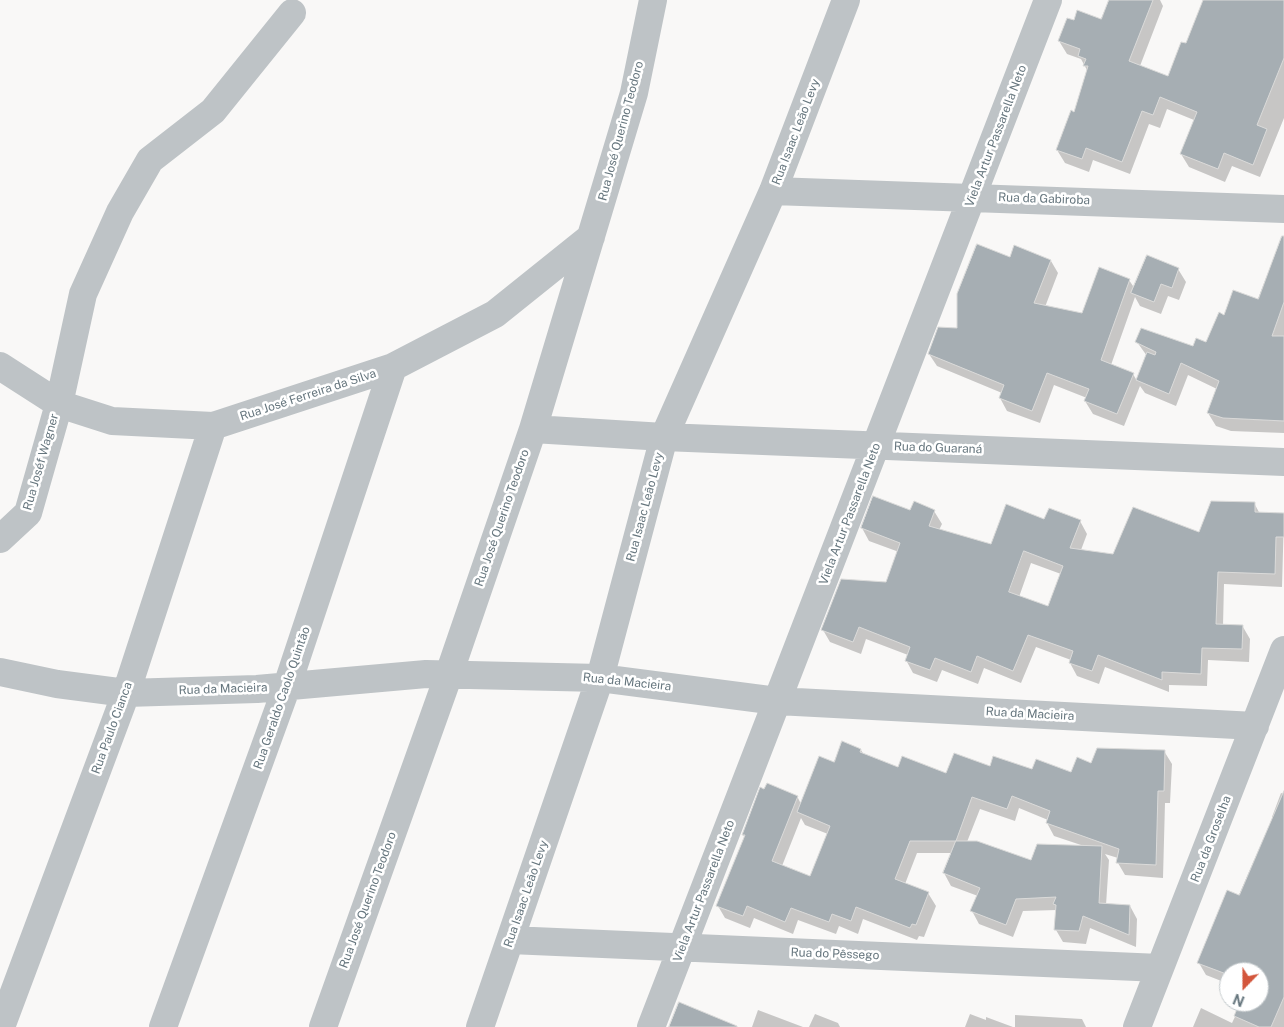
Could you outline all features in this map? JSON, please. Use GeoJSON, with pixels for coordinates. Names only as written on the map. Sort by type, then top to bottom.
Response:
{"type":"FeatureCollection","features":[{"type":"Feature","properties":{"kind":"street","name":"Rua José Querino Teodoro"},"geometry":{"type":"LineString","coordinates":[[323,1027],[449,674],[533,429],[634,92],[652,0]]}},
{"type":"Feature","properties":{"kind":"street","name":"Rua Isaac Leão Levy"},"geometry":{"type":"LineString","coordinates":[[480,1027],[600,678],[664,437],[773,191],[846,0]]}},
{"type":"Feature","properties":{"kind":"street","name":"Viela Artur Passarella Neto"},"geometry":{"type":"LineString","coordinates":[[651,1027],[1048,0]]}},
{"type":"Feature","properties":{"kind":"street","name":"Rua Joséf Wagner"},"geometry":{"type":"LineString","coordinates":[[0,539],[28,513],[59,404],[83,294],[120,212],[150,160],[213,110],[292,13]]}},
{"type":"Feature","properties":{"kind":"street","name":"Rua da Gabiroba"},"geometry":{"type":"LineString","coordinates":[[773,191],[972,196],[1284,208]]}},
{"type":"Feature","properties":{"kind":"street","name":"Rua José Ferreira da Silva"},"geometry":{"type":"LineString","coordinates":[[0,366],[59,404],[112,421],[214,426],[393,367],[495,314],[591,237]]}},
{"type":"Feature","properties":{"kind":"street","name":"Rua Geraldo Caolo Quintão"},"geometry":{"type":"LineString","coordinates":[[164,1027],[287,686],[393,367]]}},
{"type":"Feature","properties":{"kind":"street","name":"Rua Paulo Cianca"},"geometry":{"type":"LineString","coordinates":[[1,1027],[126,693],[214,426]]}},
{"type":"Feature","properties":{"kind":"street","name":"Rua do Guaraná"},"geometry":{"type":"LineString","coordinates":[[533,429],[664,437],[1284,462]]}},
{"type":"Feature","properties":{"kind":"street","name":"Rua da Groselha"},"geometry":{"type":"LineString","coordinates":[[1137,1027],[1284,650]]}},
{"type":"Feature","properties":{"kind":"street","name":"Rua da Macieira"},"geometry":{"type":"LineString","coordinates":[[0,672],[57,684],[126,693],[287,686],[426,674],[600,678],[777,701],[1255,726]]}},
{"type":"Feature","properties":{"kind":"street","name":"Rua do Pêssego"},"geometry":{"type":"LineString","coordinates":[[510,940],[1160,968]]}},
{"type":"Feature","properties":{"kind":"building"},"geometry":{"type":"Polygon","coordinates":[[[1109,0],[1153,0],[1129,61],[1168,76],[1181,42],[1186,43],[1203,0],[1284,0],[1284,58],[1257,125],[1267,129],[1253,165],[1224,153],[1218,169],[1180,154],[1197,112],[1160,97],[1153,115],[1142,111],[1122,162],[1086,148],[1082,159],[1056,150],[1071,110],[1074,112],[1088,66],[1083,66],[1086,59],[1078,56],[1080,49],[1058,41],[1067,18],[1074,20],[1077,10],[1101,19],[1109,0]]]}},
{"type":"Feature","properties":{"kind":"building"},"geometry":{"type":"Polygon","coordinates":[[[1282,236],[1284,236],[1284,302],[1272,336],[1284,336],[1284,421],[1223,418],[1207,413],[1219,381],[1181,363],[1169,394],[1136,380],[1147,352],[1155,355],[1156,352],[1135,342],[1141,328],[1193,346],[1196,338],[1206,342],[1219,312],[1224,315],[1233,290],[1258,299],[1282,236]]]}},
{"type":"Feature","properties":{"kind":"building"},"geometry":{"type":"Polygon","coordinates":[[[977,244],[1010,257],[1014,245],[1051,260],[1034,303],[1082,313],[1099,267],[1130,279],[1101,360],[1134,373],[1117,414],[1084,401],[1089,389],[1047,373],[1032,411],[999,398],[1004,385],[928,354],[938,327],[957,328],[957,294],[977,244]]]}},
{"type":"Feature","properties":{"kind":"building"},"geometry":{"type":"Polygon","coordinates":[[[1147,255],[1179,268],[1172,288],[1161,284],[1154,302],[1131,293],[1147,255]]]}},
{"type":"Feature","properties":{"kind":"building"},"geometry":{"type":"Polygon","coordinates":[[[873,496],[910,510],[914,501],[935,510],[929,526],[991,544],[1006,504],[1044,519],[1049,508],[1081,520],[1070,548],[1113,554],[1133,507],[1199,532],[1211,501],[1255,502],[1255,512],[1284,513],[1284,537],[1276,537],[1275,574],[1218,572],[1216,624],[1243,625],[1242,649],[1202,648],[1201,674],[1162,672],[1162,680],[1098,655],[1092,671],[1069,663],[1073,651],[1028,635],[1013,671],[977,656],[971,672],[935,658],[930,670],[905,661],[910,647],[859,627],[853,642],[821,630],[841,579],[886,582],[900,543],[861,528],[873,496]],[[1024,551],[1009,592],[1048,606],[1063,566],[1024,551]]]}},
{"type":"Feature","properties":{"kind":"building"},"geometry":{"type":"Polygon","coordinates":[[[842,741],[861,749],[860,752],[898,767],[902,756],[946,773],[954,753],[990,766],[993,756],[1032,769],[1036,759],[1071,772],[1077,757],[1091,763],[1097,748],[1165,750],[1164,791],[1158,791],[1156,865],[1116,863],[1119,849],[1046,823],[1050,811],[1012,796],[1007,809],[972,797],[956,841],[910,841],[895,879],[929,892],[916,925],[912,924],[910,928],[856,907],[851,921],[832,914],[829,922],[791,908],[785,922],[747,906],[743,916],[716,906],[745,835],[742,835],[760,787],[764,789],[767,783],[798,796],[772,861],[810,876],[830,826],[797,812],[819,756],[834,762],[842,741]]]}},
{"type":"Feature","properties":{"kind":"building"},"geometry":{"type":"Polygon","coordinates":[[[1284,791],[1284,997],[1271,1027],[1259,1027],[1234,1016],[1236,1012],[1269,1012],[1269,962],[1219,962],[1219,971],[1197,963],[1227,890],[1239,895],[1284,791]]]}},
{"type":"Feature","properties":{"kind":"building"},"geometry":{"type":"Polygon","coordinates":[[[956,841],[977,841],[1031,860],[1037,844],[1102,846],[1099,903],[1130,905],[1129,935],[1083,916],[1079,931],[1054,930],[1056,905],[1053,904],[1056,897],[1016,899],[1006,925],[970,911],[980,888],[943,873],[956,841]]]}},
{"type":"Feature","properties":{"kind":"building"},"geometry":{"type":"Polygon","coordinates":[[[679,1002],[737,1026],[737,1027],[669,1027],[679,1002]]]}}]}
